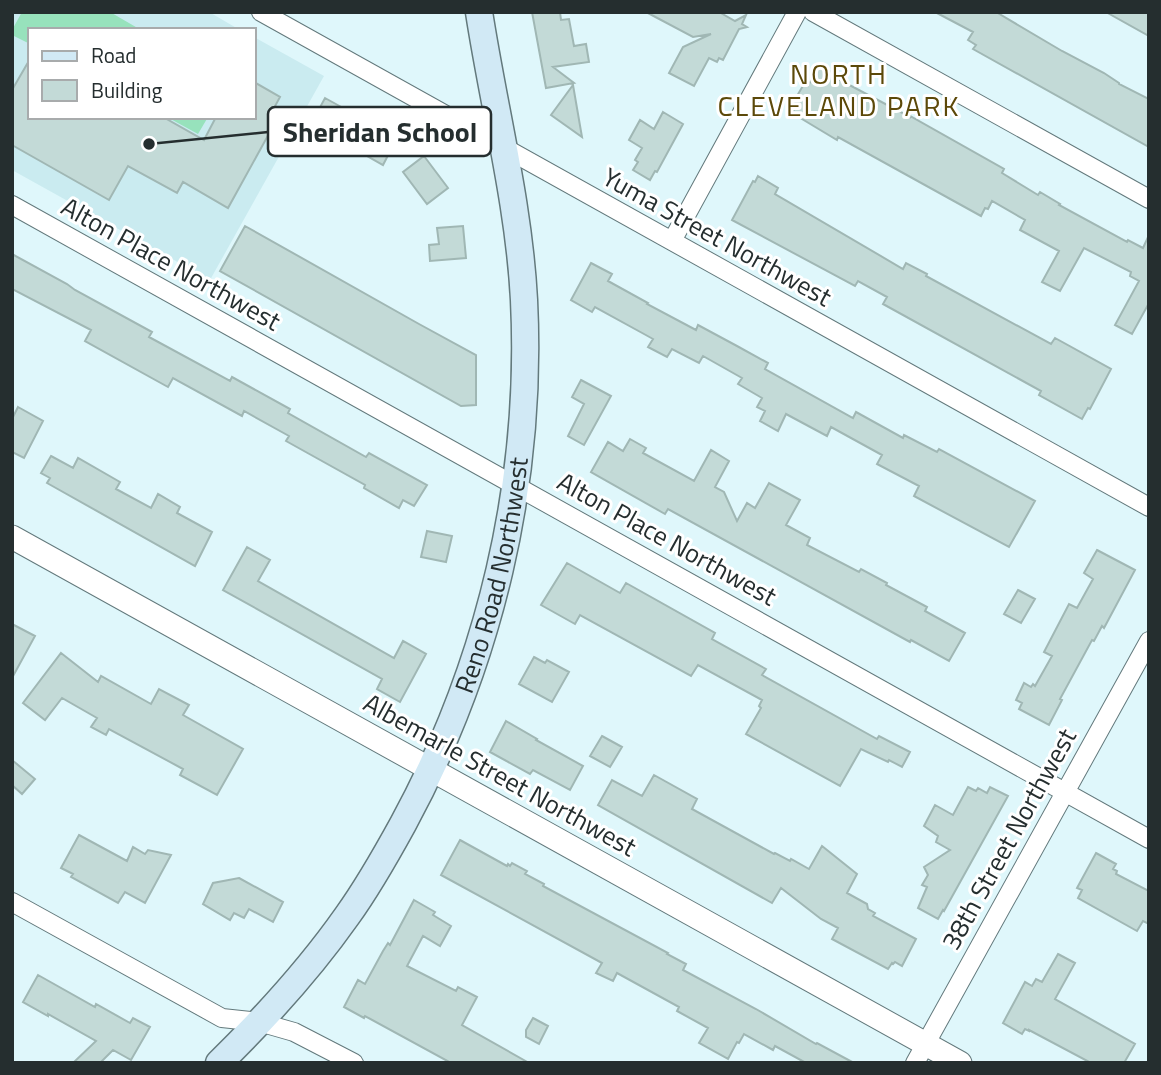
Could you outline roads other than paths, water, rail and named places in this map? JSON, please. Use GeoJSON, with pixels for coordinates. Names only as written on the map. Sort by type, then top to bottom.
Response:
{"type":"FeatureCollection","features":[{"type":"Feature","properties":{"kind":"main road","name":"Reno Road Northwest"},"geometry":{"type":"LineString","coordinates":[[219,1063],[301,977],[349,914],[393,843],[431,769],[464,690],[483,635],[503,560],[515,485],[524,399],[524,320],[518,234],[479,12]]}},
{"type":"Feature","properties":{"kind":"street","name":"Yuma Street Northwest"},"geometry":{"type":"LineString","coordinates":[[261,12],[1149,507]]}},
{"type":"Feature","properties":{"kind":"street"},"geometry":{"type":"LineString","coordinates":[[672,241],[797,12]]}},
{"type":"Feature","properties":{"kind":"street"},"geometry":{"type":"LineString","coordinates":[[813,12],[1149,199]]}},
{"type":"Feature","properties":{"kind":"street","name":"Alton Place Northwest"},"geometry":{"type":"LineString","coordinates":[[12,205],[1149,839]]}},
{"type":"Feature","properties":{"kind":"street","name":"Albemarle Street Northwest"},"geometry":{"type":"LineString","coordinates":[[12,537],[431,769],[920,1053],[960,1063]]}},
{"type":"Feature","properties":{"kind":"street","name":"38th Street Northwest"},"geometry":{"type":"LineString","coordinates":[[920,1053],[1149,641]]}},
{"type":"Feature","properties":{"kind":"street"},"geometry":{"type":"LineString","coordinates":[[12,902],[222,1018],[259,1022],[304,1036],[354,1063]]}},
{"type":"Feature","properties":{"kind":"place","name":"Sheridan School"},"geometry":{"type":"Point","coordinates":[149,144]}},
{"type":"Feature","properties":{"kind":"district","name":"NORTH CLEVELAND PARK"},"geometry":{"type":"Point","coordinates":[839,90]}}]}
